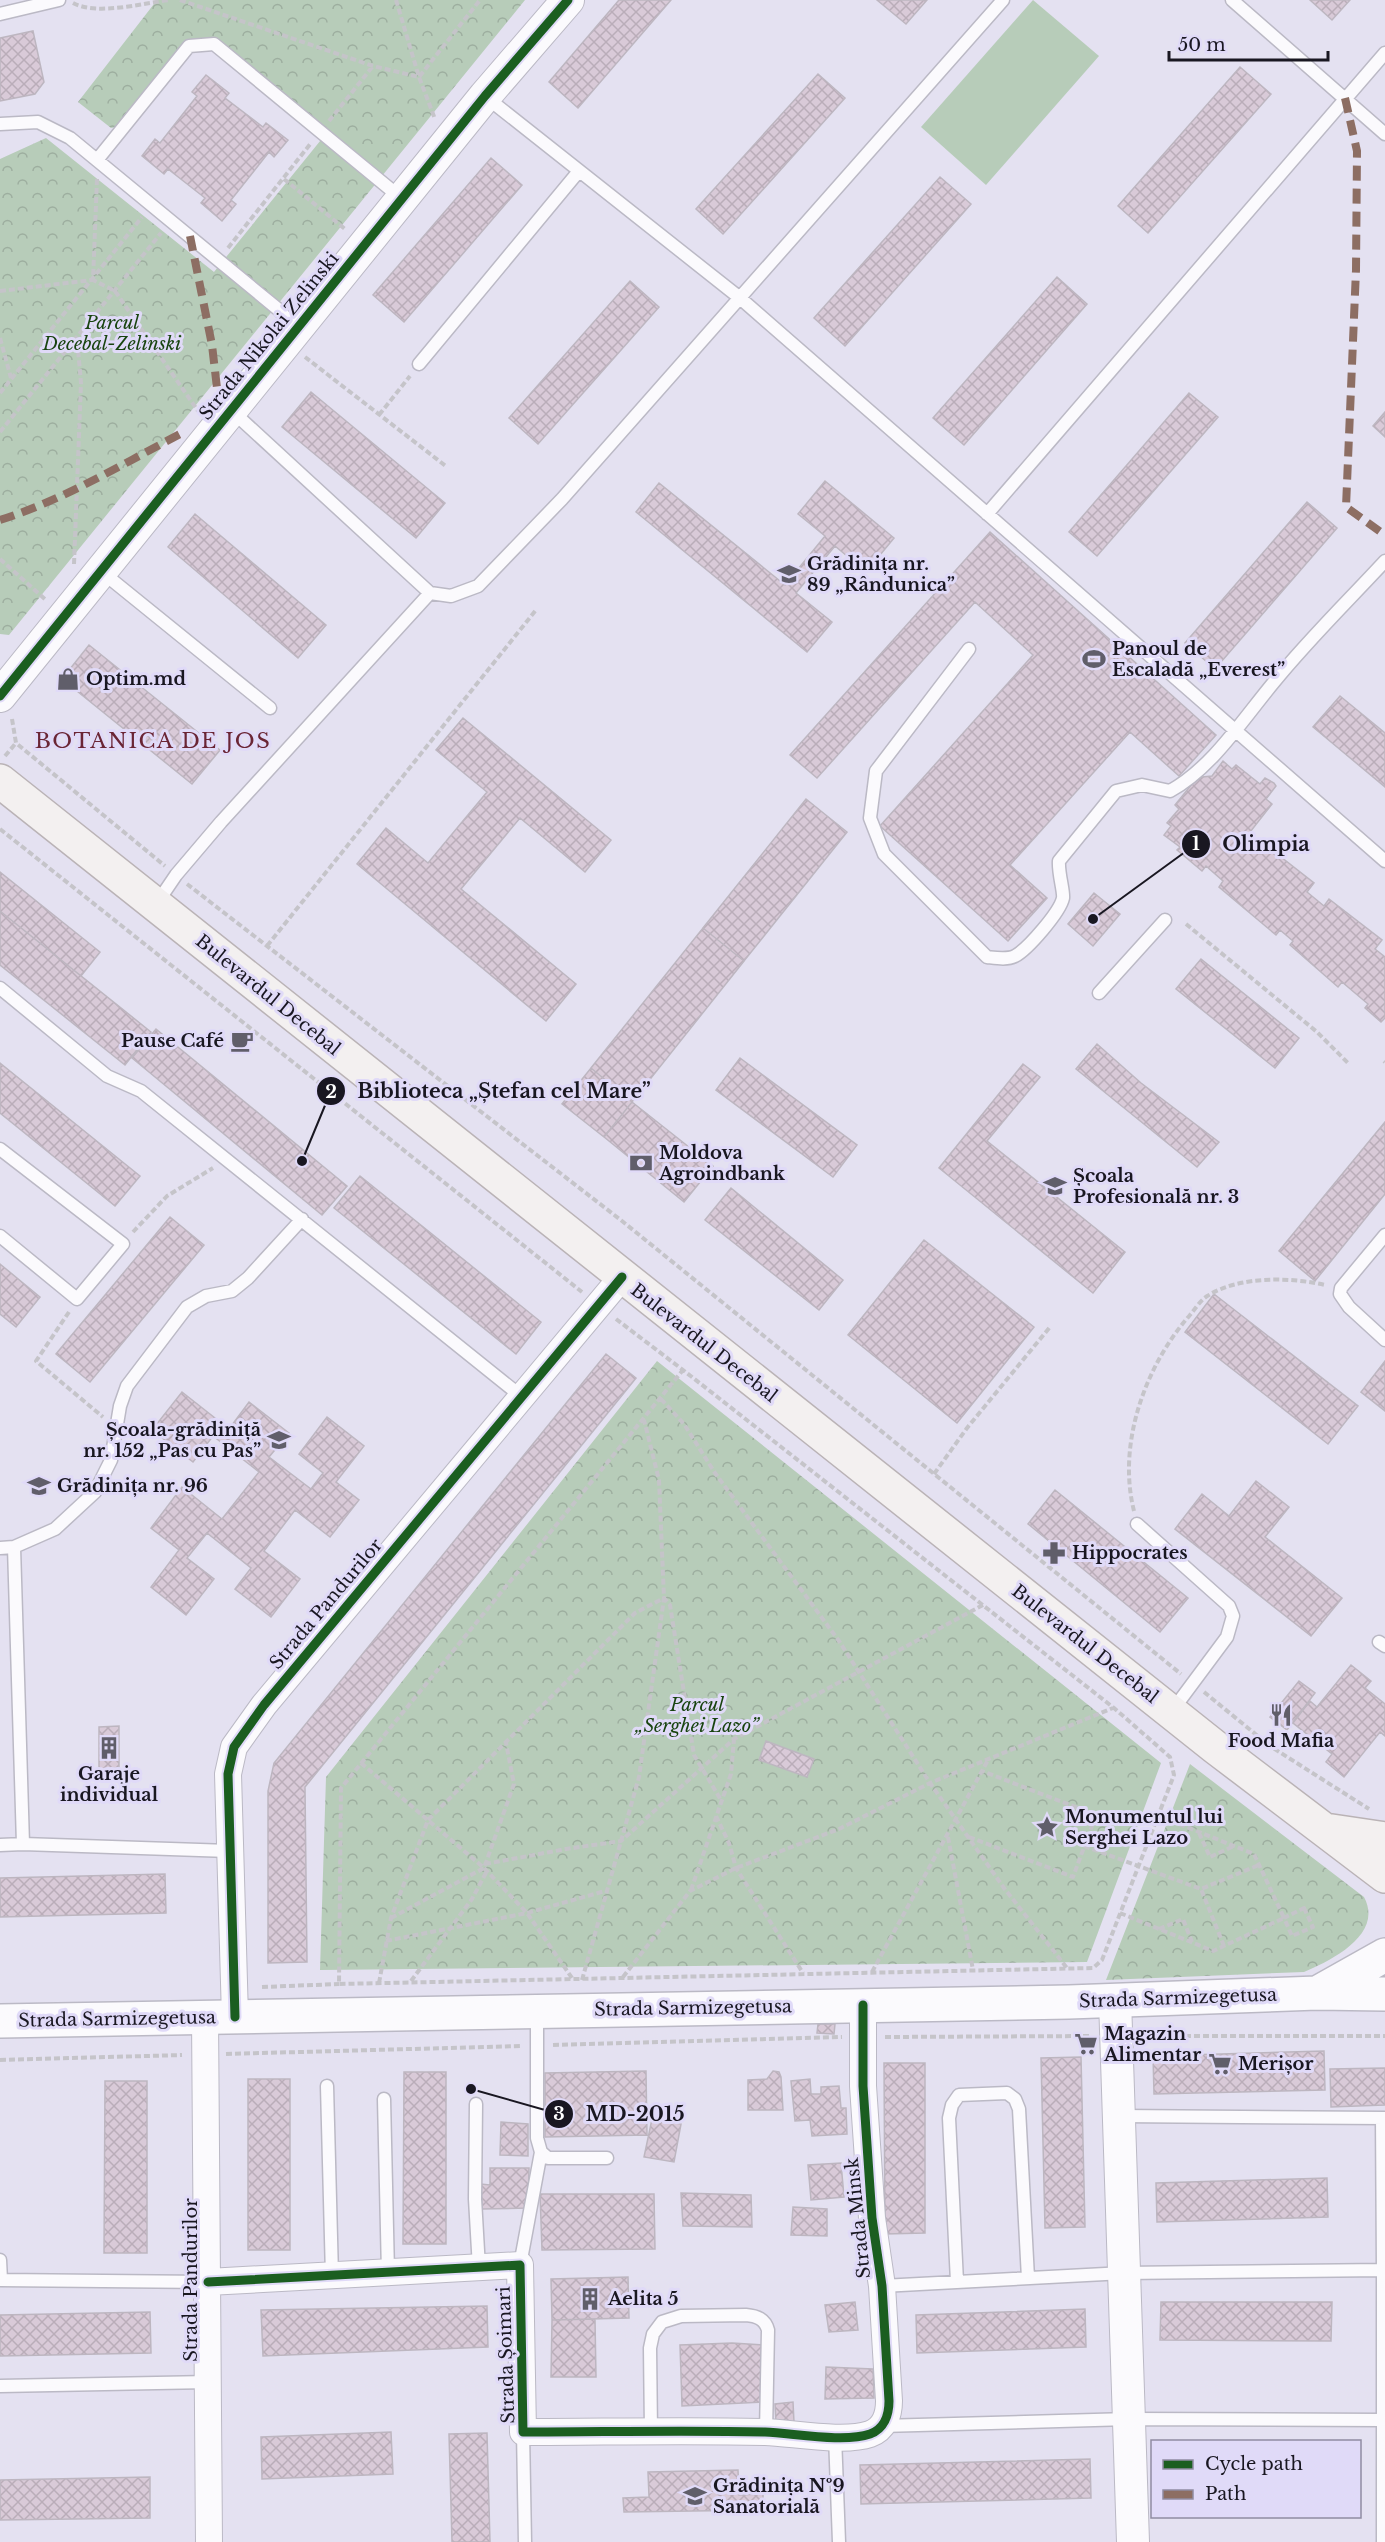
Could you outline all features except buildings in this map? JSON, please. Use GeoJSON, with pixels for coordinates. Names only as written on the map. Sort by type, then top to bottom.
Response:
{"type":"FeatureCollection","features":[{"type":"Feature","properties":{"kind":"main road","name":"Bulevardul Decebal"},"geometry":{"type":"LineString","coordinates":[[0,781],[1171,1712],[1385,1876]]}},
{"type":"Feature","properties":{"kind":"main road"},"geometry":{"type":"LineString","coordinates":[[1321,1829],[1381,1825]]}},
{"type":"Feature","properties":{"kind":"main road"},"geometry":{"type":"LineString","coordinates":[[1317,1993],[1385,1955]]}},
{"type":"Feature","properties":{"kind":"main road","name":"Strada Sarmizegetusa"},"geometry":{"type":"LineString","coordinates":[[0,2021],[1115,2000],[1317,1993],[1385,1994]]}},
{"type":"Feature","properties":{"kind":"street","name":"Strada Nikolai Zelinski"},"geometry":{"type":"LineString","coordinates":[[5,703],[87,569],[231,410],[298,341],[402,198],[485,96],[568,0]]}},
{"type":"Feature","properties":{"kind":"street","name":"Strada Pandurilor"},"geometry":{"type":"LineString","coordinates":[[209,2542],[208,2282],[229,1851],[229,1760],[241,1735],[374,1572],[622,1277]]}},
{"type":"Feature","properties":{"kind":"street"},"geometry":{"type":"LineString","coordinates":[[1115,2000],[1133,2542]]}},
{"type":"Feature","properties":{"kind":"street","name":"Strada Minsk"},"geometry":{"type":"LineString","coordinates":[[863,2005],[863,2086],[872,2218],[882,2286],[889,2401],[887,2418],[881,2426]]}},
{"type":"Feature","properties":{"kind":"street","name":"Strada Șoimari"},"geometry":{"type":"LineString","coordinates":[[208,2282],[520,2265],[523,2432],[766,2432],[835,2436],[864,2435],[881,2426]]}},
{"type":"Feature","properties":{"kind":"lane"},"geometry":{"type":"LineString","coordinates":[[0,14],[35,3],[59,0]]}},
{"type":"Feature","properties":{"kind":"lane"},"geometry":{"type":"LineString","coordinates":[[231,410],[430,593],[451,596],[478,586],[562,499],[1003,0]]}},
{"type":"Feature","properties":{"kind":"lane"},"geometry":{"type":"LineString","coordinates":[[1232,0],[1385,134]]}},
{"type":"Feature","properties":{"kind":"lane"},"geometry":{"type":"LineString","coordinates":[[97,160],[189,46],[214,44],[402,198]]}},
{"type":"Feature","properties":{"kind":"lane"},"geometry":{"type":"LineString","coordinates":[[987,514],[1385,53]]}},
{"type":"Feature","properties":{"kind":"lane"},"geometry":{"type":"LineString","coordinates":[[485,96],[740,298],[1385,861]]}},
{"type":"Feature","properties":{"kind":"lane"},"geometry":{"type":"LineString","coordinates":[[0,124],[38,122],[70,138],[279,310],[298,341]]}},
{"type":"Feature","properties":{"kind":"lane"},"geometry":{"type":"LineString","coordinates":[[419,364],[579,171]]}},
{"type":"Feature","properties":{"kind":"lane"},"geometry":{"type":"LineString","coordinates":[[969,649],[876,771],[870,818],[884,854],[987,957],[1002,958],[1015,956],[1057,914],[1063,896],[1058,874],[1059,861],[1116,791],[1142,785],[1170,791],[1186,782],[1235,731],[1275,681],[1385,561]]}},
{"type":"Feature","properties":{"kind":"lane"},"geometry":{"type":"LineString","coordinates":[[87,569],[270,708]]}},
{"type":"Feature","properties":{"kind":"lane"},"geometry":{"type":"LineString","coordinates":[[156,905],[176,875],[221,822],[430,593]]}},
{"type":"Feature","properties":{"kind":"lane"},"geometry":{"type":"LineString","coordinates":[[1099,993],[1165,920]]}},
{"type":"Feature","properties":{"kind":"lane"},"geometry":{"type":"LineString","coordinates":[[0,988],[107,1076],[141,1090],[522,1397]]}},
{"type":"Feature","properties":{"kind":"lane"},"geometry":{"type":"LineString","coordinates":[[0,1149],[123,1244],[77,1299],[0,1236]]}},
{"type":"Feature","properties":{"kind":"lane"},"geometry":{"type":"LineString","coordinates":[[0,1548],[14,1547],[55,1529],[95,1492],[111,1460],[127,1386],[187,1307],[206,1296],[232,1291],[248,1278],[302,1219]]}},
{"type":"Feature","properties":{"kind":"lane"},"geometry":{"type":"LineString","coordinates":[[1385,1235],[1341,1288],[1340,1294],[1342,1300],[1385,1340]]}},
{"type":"Feature","properties":{"kind":"lane"},"geometry":{"type":"LineString","coordinates":[[1137,1524],[1229,1606],[1233,1616],[1227,1637],[1171,1712]]}},
{"type":"Feature","properties":{"kind":"lane"},"geometry":{"type":"LineString","coordinates":[[14,1547],[23,1844]]}},
{"type":"Feature","properties":{"kind":"lane"},"geometry":{"type":"LineString","coordinates":[[0,1845],[229,1851]]}},
{"type":"Feature","properties":{"kind":"lane"},"geometry":{"type":"LineString","coordinates":[[520,2265],[541,2152],[537,2138],[537,2011]]}},
{"type":"Feature","properties":{"kind":"lane"},"geometry":{"type":"LineString","coordinates":[[327,2085],[332,2276]]}},
{"type":"Feature","properties":{"kind":"lane"},"geometry":{"type":"LineString","coordinates":[[957,2282],[949,2118],[952,2105],[958,2095],[1007,2093],[1015,2099],[1019,2109],[1028,2278]]}},
{"type":"Feature","properties":{"kind":"lane"},"geometry":{"type":"LineString","coordinates":[[384,2099],[387,2273]]}},
{"type":"Feature","properties":{"kind":"lane"},"geometry":{"type":"LineString","coordinates":[[476,2104],[475,2199],[478,2268]]}},
{"type":"Feature","properties":{"kind":"lane"},"geometry":{"type":"LineString","coordinates":[[1118,2116],[1383,2118],[1383,2542]]}},
{"type":"Feature","properties":{"kind":"lane"},"geometry":{"type":"LineString","coordinates":[[541,2152],[548,2158],[607,2158]]}},
{"type":"Feature","properties":{"kind":"lane"},"geometry":{"type":"LineString","coordinates":[[0,2260],[0,2280],[208,2282]]}},
{"type":"Feature","properties":{"kind":"lane"},"geometry":{"type":"LineString","coordinates":[[882,2286],[1124,2273],[1383,2270]]}},
{"type":"Feature","properties":{"kind":"lane"},"geometry":{"type":"LineString","coordinates":[[651,2432],[650,2348],[653,2334],[662,2322],[670,2318],[730,2315],[755,2316],[763,2320],[768,2330],[766,2432]]}},
{"type":"Feature","properties":{"kind":"lane"},"geometry":{"type":"LineString","coordinates":[[0,2386],[208,2382]]}},
{"type":"Feature","properties":{"kind":"lane"},"geometry":{"type":"LineString","coordinates":[[881,2426],[1129,2418],[1383,2420]]}},
{"type":"Feature","properties":{"kind":"lane"},"geometry":{"type":"LineString","coordinates":[[523,2432],[525,2542]]}},
{"type":"Feature","properties":{"kind":"lane"},"geometry":{"type":"LineString","coordinates":[[835,2436],[839,2542]]}},
{"type":"Feature","properties":{"kind":"path"},"geometry":{"type":"LineString","coordinates":[[71,0],[84,8],[98,9],[170,0]]}},
{"type":"Feature","properties":{"kind":"path"},"geometry":{"type":"LineString","coordinates":[[180,0],[373,66],[419,77]]}},
{"type":"Feature","properties":{"kind":"path"},"geometry":{"type":"LineString","coordinates":[[396,0],[419,77],[435,120]]}},
{"type":"Feature","properties":{"kind":"path"},"geometry":{"type":"LineString","coordinates":[[419,77],[480,0]]}},
{"type":"Feature","properties":{"kind":"path"},"geometry":{"type":"LineString","coordinates":[[219,260],[373,66]]}},
{"type":"Feature","properties":{"kind":"path"},"geometry":{"type":"LineString","coordinates":[[93,280],[97,160]]}},
{"type":"Feature","properties":{"kind":"path"},"geometry":{"type":"LineString","coordinates":[[284,178],[345,230]]}},
{"type":"Feature","properties":{"kind":"path"},"geometry":{"type":"LineString","coordinates":[[0,393],[151,205]]}},
{"type":"Feature","properties":{"kind":"path"},"geometry":{"type":"LineString","coordinates":[[0,432],[171,221]]}},
{"type":"Feature","properties":{"kind":"path"},"geometry":{"type":"LineString","coordinates":[[0,291],[93,280],[115,291],[198,411]]}},
{"type":"Feature","properties":{"kind":"path"},"geometry":{"type":"LineString","coordinates":[[0,338],[11,379]]}},
{"type":"Feature","properties":{"kind":"path"},"geometry":{"type":"LineString","coordinates":[[77,338],[81,383],[87,569]]}},
{"type":"Feature","properties":{"kind":"path"},"geometry":{"type":"LineString","coordinates":[[298,341],[379,415],[447,467]]}},
{"type":"Feature","properties":{"kind":"path"},"geometry":{"type":"LineString","coordinates":[[379,415],[419,364]]}},
{"type":"Feature","properties":{"kind":"path"},"geometry":{"type":"LineString","coordinates":[[0,559],[47,600]]}},
{"type":"Feature","properties":{"kind":"path"},"geometry":{"type":"LineString","coordinates":[[267,946],[536,610]]}},
{"type":"Feature","properties":{"kind":"path"},"geometry":{"type":"LineString","coordinates":[[5,703],[16,743],[176,875],[622,1221],[1270,1746],[1370,1809],[1381,1825]]}},
{"type":"Feature","properties":{"kind":"path"},"geometry":{"type":"LineString","coordinates":[[0,761],[16,743]]}},
{"type":"Feature","properties":{"kind":"path"},"geometry":{"type":"LineString","coordinates":[[0,829],[598,1305],[683,1370],[1114,1708],[1170,1757],[1174,1775],[1102,1960],[1093,1968],[339,1984],[341,1788],[683,1370]]}},
{"type":"Feature","properties":{"kind":"path"},"geometry":{"type":"LineString","coordinates":[[1186,924],[1317,1032],[1349,1064]]}},
{"type":"Feature","properties":{"kind":"path"},"geometry":{"type":"LineString","coordinates":[[123,1244],[167,1196],[227,1160]]}},
{"type":"Feature","properties":{"kind":"path"},"geometry":{"type":"LineString","coordinates":[[1137,1524],[1131,1500],[1129,1471],[1132,1438],[1139,1405],[1167,1347],[1182,1324],[1206,1296],[1231,1284],[1258,1280],[1319,1284],[1341,1288]]}},
{"type":"Feature","properties":{"kind":"path"},"geometry":{"type":"LineString","coordinates":[[77,1299],[36,1361],[117,1428]]}},
{"type":"Feature","properties":{"kind":"path"},"geometry":{"type":"LineString","coordinates":[[934,1474],[967,1428],[1050,1327]]}},
{"type":"Feature","properties":{"kind":"path"},"geometry":{"type":"LineString","coordinates":[[661,1399],[684,1424],[722,1482],[839,1641],[930,1783],[1004,1888],[1068,1968]]}},
{"type":"Feature","properties":{"kind":"path"},"geometry":{"type":"LineString","coordinates":[[572,2010],[639,1777],[664,1598],[659,1480],[644,1419]]}},
{"type":"Feature","properties":{"kind":"path"},"geometry":{"type":"LineString","coordinates":[[379,1983],[391,1918],[429,1820],[635,1613],[664,1598]]}},
{"type":"Feature","properties":{"kind":"path"},"geometry":{"type":"LineString","coordinates":[[664,1598],[670,1605],[694,1755],[721,1800]]}},
{"type":"Feature","properties":{"kind":"path"},"geometry":{"type":"LineString","coordinates":[[391,1918],[485,1868],[621,1841],[734,1739],[983,1605]]}},
{"type":"Feature","properties":{"kind":"path"},"geometry":{"type":"LineString","coordinates":[[690,1891],[736,1868],[839,1829],[930,1783],[1114,1708]]}},
{"type":"Feature","properties":{"kind":"path"},"geometry":{"type":"LineString","coordinates":[[623,1977],[690,1891],[731,1774],[734,1739]]}},
{"type":"Feature","properties":{"kind":"path"},"geometry":{"type":"LineString","coordinates":[[410,1982],[472,1899],[485,1868],[514,1784],[506,1743]]}},
{"type":"Feature","properties":{"kind":"path"},"geometry":{"type":"LineString","coordinates":[[872,1972],[989,1759]]}},
{"type":"Feature","properties":{"kind":"path"},"geometry":{"type":"LineString","coordinates":[[361,1763],[485,1868],[527,1913],[572,1978]]}},
{"type":"Feature","properties":{"kind":"path"},"geometry":{"type":"LineString","coordinates":[[969,1837],[1073,1877],[1096,1815],[982,1771]]}},
{"type":"Feature","properties":{"kind":"path"},"geometry":{"type":"LineString","coordinates":[[716,1816],[729,1843],[736,1868],[803,1973]]}},
{"type":"Feature","properties":{"kind":"path"},"geometry":{"type":"LineString","coordinates":[[1120,1913],[1213,1951],[1284,1918],[1304,1908],[1313,1927],[1292,1936],[1284,1918],[1254,1854],[1159,1816]]}},
{"type":"Feature","properties":{"kind":"path"},"geometry":{"type":"LineString","coordinates":[[1199,1832],[1210,1857],[1234,1846]]}},
{"type":"Feature","properties":{"kind":"path"},"geometry":{"type":"LineString","coordinates":[[948,1836],[973,1970]]}},
{"type":"Feature","properties":{"kind":"path"},"geometry":{"type":"LineString","coordinates":[[1084,1846],[1201,1889],[1259,1865]]}},
{"type":"Feature","properties":{"kind":"path"},"geometry":{"type":"LineString","coordinates":[[1201,1889],[1224,1946]]}},
{"type":"Feature","properties":{"kind":"path"},"geometry":{"type":"LineString","coordinates":[[386,1941],[527,1913],[606,1891]]}},
{"type":"Feature","properties":{"kind":"path"},"geometry":{"type":"LineString","coordinates":[[1159,1929],[1183,1919],[1193,1943]]}},
{"type":"Feature","properties":{"kind":"path"},"geometry":{"type":"LineString","coordinates":[[1071,2036],[1385,2036]]}},
{"type":"Feature","properties":{"kind":"green space","name":"Parcul Decebal-Zelinski"},"geometry":{"type":"Polygon","coordinates":[[[157,0],[525,0],[9,635],[0,634],[0,159],[46,138],[214,272],[329,130],[224,44],[191,43],[117,127],[111,128],[78,102],[157,0]]]}},
{"type":"Feature","properties":{"kind":"green space"},"geometry":{"type":"Polygon","coordinates":[[[1033,0],[1099,56],[986,185],[921,127],[1033,0]]]}},
{"type":"Feature","properties":{"kind":"green space","name":"Parcul „Serghei Lazo”"},"geometry":{"type":"Polygon","coordinates":[[[657,1361],[1161,1763],[1087,1962],[320,1970],[326,1777],[657,1361]]]}},
{"type":"Feature","properties":{"kind":"green space"},"geometry":{"type":"Polygon","coordinates":[[[1190,1764],[1364,1897],[1368,1910],[1367,1923],[1352,1944],[1341,1953],[1304,1972],[1106,1980],[1190,1764]]]}},
{"type":"Feature","properties":{"kind":"marked path"},"geometry":{"type":"LineString","coordinates":[[1345,98],[1357,151],[1356,270],[1346,507],[1385,535]]}},
{"type":"Feature","properties":{"kind":"marked path"},"geometry":{"type":"LineString","coordinates":[[190,236],[212,345],[217,388]]}},
{"type":"Feature","properties":{"kind":"marked path"},"geometry":{"type":"LineString","coordinates":[[0,520],[69,492],[180,434]]}},
{"type":"Feature","properties":{"kind":"cycle path"},"geometry":{"type":"LineString","coordinates":[[0,696],[485,96],[568,0]]}},
{"type":"Feature","properties":{"kind":"cycle path"},"geometry":{"type":"LineString","coordinates":[[235,2017],[228,1774],[234,1747],[264,1705],[622,1277]]}},
{"type":"Feature","properties":{"kind":"cycle path"},"geometry":{"type":"LineString","coordinates":[[208,2282],[520,2265],[523,2432],[735,2431],[833,2438],[859,2437],[875,2432],[885,2421],[889,2401],[882,2286],[872,2218],[863,2086],[863,2005]]}},
{"type":"Feature","properties":{"kind":"place","name":"Grădinița nr. 89 „Rândunica”"},"geometry":{"type":"Point","coordinates":[789,574]}},
{"type":"Feature","properties":{"kind":"place","name":"Panoul de Escaladă „Everest”"},"geometry":{"type":"Point","coordinates":[1094,659]}},
{"type":"Feature","properties":{"kind":"place","name":"Optim.md"},"geometry":{"type":"Point","coordinates":[68,679]}},
{"type":"Feature","properties":{"kind":"place","name":"Olimpia"},"geometry":{"type":"Point","coordinates":[1093,919]}},
{"type":"Feature","properties":{"kind":"place","name":"Pause Café"},"geometry":{"type":"Point","coordinates":[242,1041]}},
{"type":"Feature","properties":{"kind":"place","name":"Biblioteca „Ștefan cel Mare”"},"geometry":{"type":"Point","coordinates":[302,1161]}},
{"type":"Feature","properties":{"kind":"place","name":"Moldova Agroindbank"},"geometry":{"type":"Point","coordinates":[641,1163]}},
{"type":"Feature","properties":{"kind":"place","name":"Școala Profesională nr. 3"},"geometry":{"type":"Point","coordinates":[1055,1186]}},
{"type":"Feature","properties":{"kind":"place","name":"Școala-grădiniță nr. 152 „Pas cu Pas”"},"geometry":{"type":"Point","coordinates":[279,1440]}},
{"type":"Feature","properties":{"kind":"place","name":"Grădinița nr. 96"},"geometry":{"type":"Point","coordinates":[39,1486]}},
{"type":"Feature","properties":{"kind":"place","name":"Hippocrates"},"geometry":{"type":"Point","coordinates":[1054,1553]}},
{"type":"Feature","properties":{"kind":"place","name":"Food Mafia"},"geometry":{"type":"Point","coordinates":[1281,1715]}},
{"type":"Feature","properties":{"kind":"place","name":"Garaje individual"},"geometry":{"type":"Point","coordinates":[109,1748]}},
{"type":"Feature","properties":{"kind":"place","name":"Monumentul lui Serghei Lazo"},"geometry":{"type":"Point","coordinates":[1047,1827]}},
{"type":"Feature","properties":{"kind":"place","name":"Magazin Alimentar"},"geometry":{"type":"Point","coordinates":[1086,2044]}},
{"type":"Feature","properties":{"kind":"place","name":"Merișor"},"geometry":{"type":"Point","coordinates":[1220,2064]}},
{"type":"Feature","properties":{"kind":"place","name":"MD-2015"},"geometry":{"type":"Point","coordinates":[471,2089]}},
{"type":"Feature","properties":{"kind":"place","name":"Aelita 5"},"geometry":{"type":"Point","coordinates":[590,2299]}},
{"type":"Feature","properties":{"kind":"place","name":"Grădinița №9 Sanatorială"},"geometry":{"type":"Point","coordinates":[695,2496]}},
{"type":"Feature","properties":{"kind":"district","name":"BOTANICA DE JOS"},"geometry":{"type":"Point","coordinates":[153,741]}}]}
